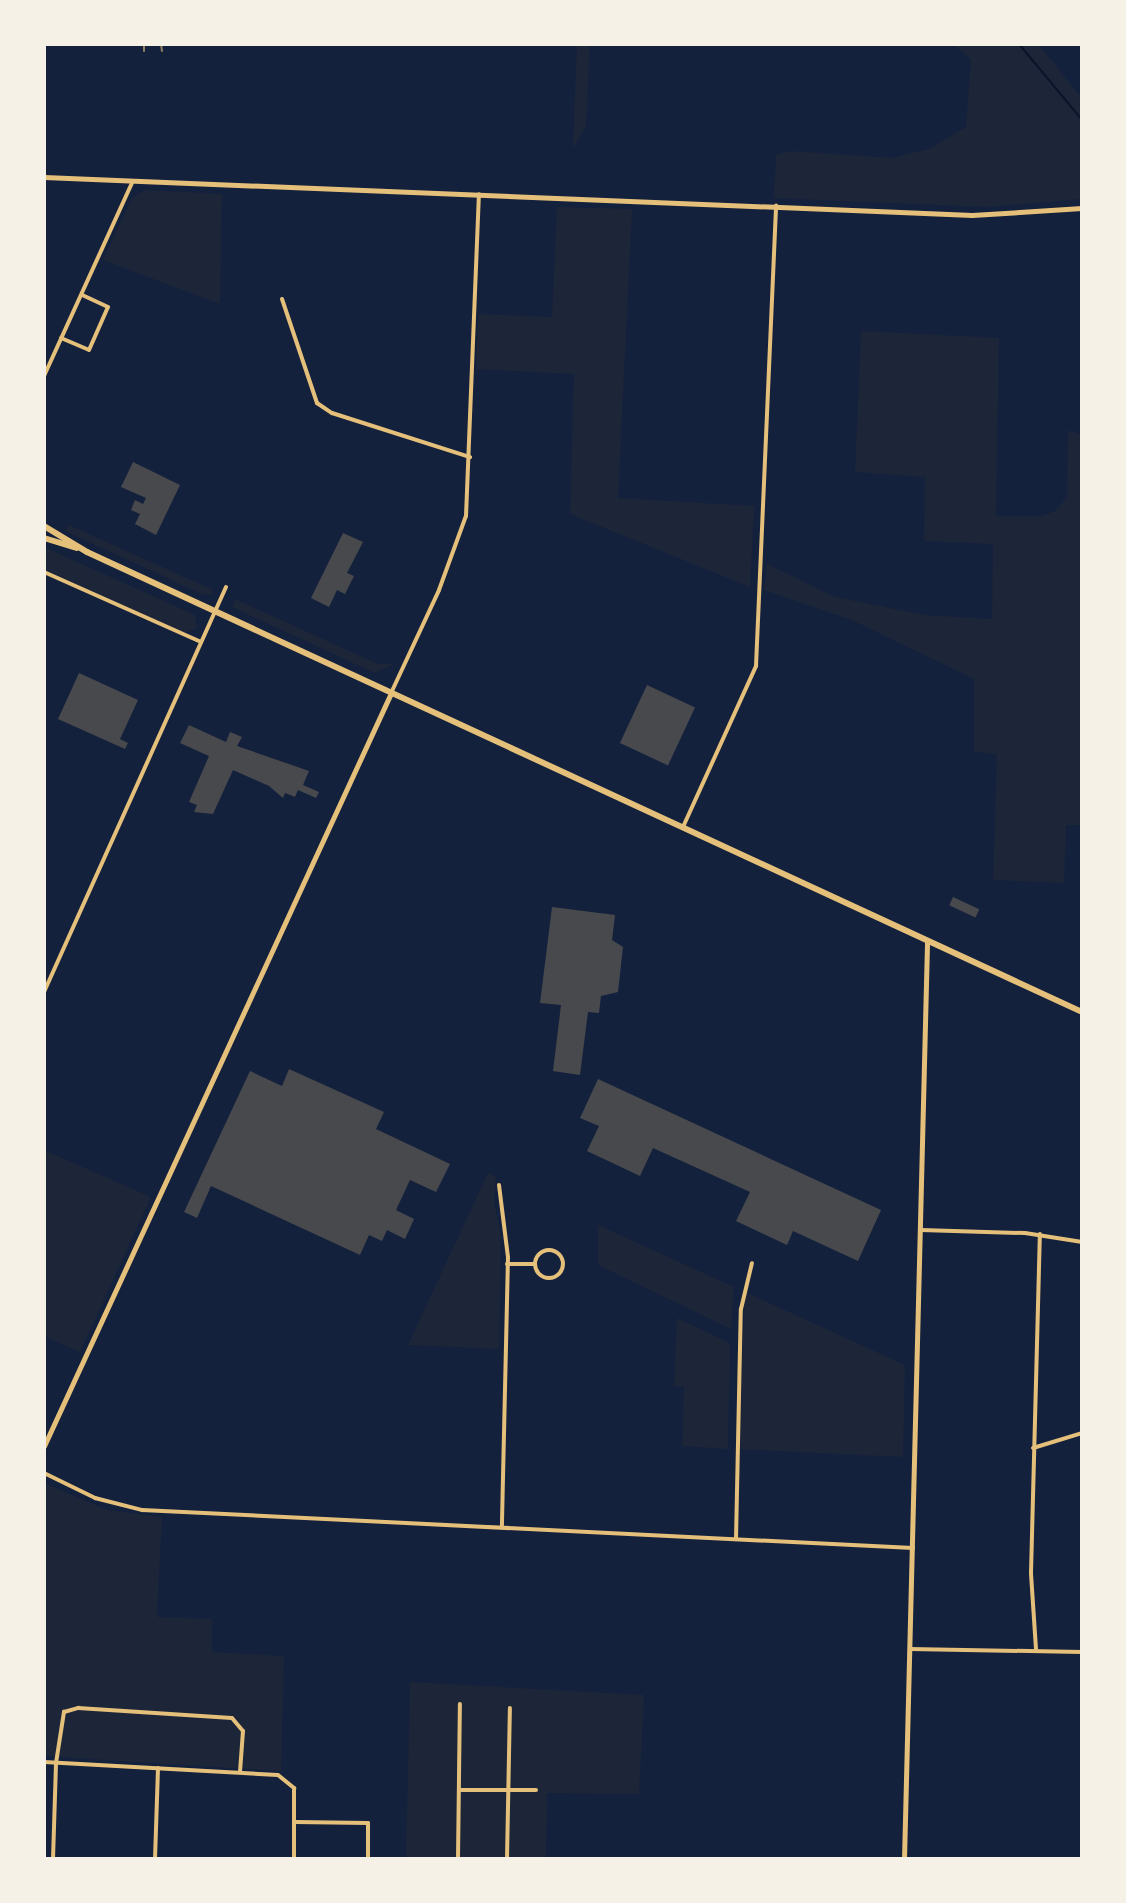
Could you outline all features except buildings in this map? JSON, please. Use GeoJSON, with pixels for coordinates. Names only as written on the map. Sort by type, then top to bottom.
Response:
{"type":"FeatureCollection","features":[{"type":"Feature","properties":{"kind":"highway"},"geometry":{"type":"LineString","coordinates":[[44,526],[87,552],[1082,1012]]}},
{"type":"Feature","properties":{"kind":"highway"},"geometry":{"type":"LineString","coordinates":[[44,538],[87,552]]}},
{"type":"Feature","properties":{"kind":"main road"},"geometry":{"type":"LineString","coordinates":[[44,177],[972,215],[1082,208]]}},
{"type":"Feature","properties":{"kind":"main road"},"geometry":{"type":"LineString","coordinates":[[44,1446],[391,693]]}},
{"type":"Feature","properties":{"kind":"main road"},"geometry":{"type":"LineString","coordinates":[[904,1859],[927,941]]}},
{"type":"Feature","properties":{"kind":"street"},"geometry":{"type":"LineString","coordinates":[[44,376],[133,181]]}},
{"type":"Feature","properties":{"kind":"street"},"geometry":{"type":"LineString","coordinates":[[391,693],[462,536],[470,457],[479,194]]}},
{"type":"Feature","properties":{"kind":"street"},"geometry":{"type":"LineString","coordinates":[[682,829],[756,666],[776,205]]}},
{"type":"Feature","properties":{"kind":"street"},"geometry":{"type":"LineString","coordinates":[[61,338],[89,350],[108,307],[81,295]]}},
{"type":"Feature","properties":{"kind":"street"},"geometry":{"type":"LineString","coordinates":[[282,299],[317,403],[332,413],[470,457]]}},
{"type":"Feature","properties":{"kind":"street"},"geometry":{"type":"LineString","coordinates":[[44,572],[201,642]]}},
{"type":"Feature","properties":{"kind":"street"},"geometry":{"type":"LineString","coordinates":[[44,992],[226,587]]}},
{"type":"Feature","properties":{"kind":"street"},"geometry":{"type":"LineString","coordinates":[[499,1185],[507,1264],[502,1527]]}},
{"type":"Feature","properties":{"kind":"street"},"geometry":{"type":"LineString","coordinates":[[921,1230],[1040,1234],[1082,1242]]}},
{"type":"Feature","properties":{"kind":"street"},"geometry":{"type":"LineString","coordinates":[[1036,1649],[1031,1573],[1040,1234]]}},
{"type":"Feature","properties":{"kind":"street"},"geometry":{"type":"LineString","coordinates":[[545,1250],[554,1251],[562,1261],[561,1270],[550,1277],[541,1275],[535,1264],[545,1250]]}},
{"type":"Feature","properties":{"kind":"street"},"geometry":{"type":"LineString","coordinates":[[736,1539],[741,1309],[752,1263]]}},
{"type":"Feature","properties":{"kind":"street"},"geometry":{"type":"LineString","coordinates":[[507,1264],[535,1264]]}},
{"type":"Feature","properties":{"kind":"street"},"geometry":{"type":"LineString","coordinates":[[1033,1448],[1082,1433]]}},
{"type":"Feature","properties":{"kind":"street"},"geometry":{"type":"LineString","coordinates":[[44,1473],[95,1498],[142,1510],[913,1548]]}},
{"type":"Feature","properties":{"kind":"street"},"geometry":{"type":"LineString","coordinates":[[910,1649],[1082,1652]]}},
{"type":"Feature","properties":{"kind":"street"},"geometry":{"type":"LineString","coordinates":[[458,1859],[460,1704]]}},
{"type":"Feature","properties":{"kind":"street"},"geometry":{"type":"LineString","coordinates":[[53,1859],[59,1720],[64,1712],[78,1708],[232,1718],[243,1731],[240,1772]]}},
{"type":"Feature","properties":{"kind":"street"},"geometry":{"type":"LineString","coordinates":[[507,1859],[510,1708]]}},
{"type":"Feature","properties":{"kind":"street"},"geometry":{"type":"LineString","coordinates":[[44,1762],[254,1772],[290,1782],[295,1822],[294,1859]]}},
{"type":"Feature","properties":{"kind":"street"},"geometry":{"type":"LineString","coordinates":[[155,1859],[158,1768]]}},
{"type":"Feature","properties":{"kind":"street"},"geometry":{"type":"LineString","coordinates":[[459,1790],[536,1790]]}},
{"type":"Feature","properties":{"kind":"street"},"geometry":{"type":"LineString","coordinates":[[295,1822],[368,1823],[368,1859]]}},
{"type":"Feature","properties":{"kind":"shaded area"},"geometry":{"type":"Polygon","coordinates":[[[577,44],[590,44],[586,125],[573,149],[577,44]]]}},
{"type":"Feature","properties":{"kind":"shaded area"},"geometry":{"type":"Polygon","coordinates":[[[952,44],[1038,44],[1082,98],[1082,199],[986,207],[774,198],[776,155],[790,151],[892,158],[929,149],[966,127],[971,59],[952,44]]]}},
{"type":"Feature","properties":{"kind":"shaded area"},"geometry":{"type":"Polygon","coordinates":[[[145,190],[222,194],[220,304],[103,260],[132,198],[145,190]]]}},
{"type":"Feature","properties":{"kind":"shaded area"},"geometry":{"type":"Polygon","coordinates":[[[557,207],[632,209],[618,498],[754,506],[750,587],[570,514],[574,374],[476,369],[478,314],[552,317],[557,207]]]}},
{"type":"Feature","properties":{"kind":"shaded area"},"geometry":{"type":"Polygon","coordinates":[[[861,331],[999,338],[996,516],[1042,516],[1055,511],[1067,497],[1068,430],[1082,435],[1082,825],[1066,825],[1064,883],[993,880],[997,754],[974,752],[974,679],[852,620],[764,590],[767,564],[835,597],[924,615],[992,619],[993,544],[924,541],[925,477],[855,472],[861,331]]]}},
{"type":"Feature","properties":{"kind":"shaded area"},"geometry":{"type":"Polygon","coordinates":[[[69,525],[211,589],[213,594],[204,595],[65,531],[69,525]]]}},
{"type":"Feature","properties":{"kind":"shaded area"},"geometry":{"type":"Polygon","coordinates":[[[44,547],[195,615],[197,628],[184,633],[44,569],[44,547]]]}},
{"type":"Feature","properties":{"kind":"shaded area"},"geometry":{"type":"Polygon","coordinates":[[[235,599],[378,664],[394,664],[375,673],[232,607],[235,599]]]}},
{"type":"Feature","properties":{"kind":"shaded area"},"geometry":{"type":"Polygon","coordinates":[[[44,1150],[151,1197],[80,1352],[44,1336],[44,1150]]]}},
{"type":"Feature","properties":{"kind":"shaded area"},"geometry":{"type":"Polygon","coordinates":[[[488,1173],[496,1177],[494,1202],[501,1236],[499,1349],[408,1345],[488,1173]]]}},
{"type":"Feature","properties":{"kind":"shaded area"},"geometry":{"type":"Polygon","coordinates":[[[598,1225],[734,1287],[731,1329],[598,1265],[598,1225]]]}},
{"type":"Feature","properties":{"kind":"shaded area"},"geometry":{"type":"Polygon","coordinates":[[[745,1292],[905,1365],[903,1457],[738,1449],[745,1292]]]}},
{"type":"Feature","properties":{"kind":"shaded area"},"geometry":{"type":"Polygon","coordinates":[[[677,1318],[730,1343],[728,1449],[682,1446],[684,1387],[674,1386],[677,1318]]]}},
{"type":"Feature","properties":{"kind":"shaded area"},"geometry":{"type":"Polygon","coordinates":[[[44,1483],[107,1510],[162,1517],[157,1617],[212,1619],[212,1652],[284,1656],[281,1771],[44,1756],[44,1483]]]}},
{"type":"Feature","properties":{"kind":"shaded area"},"geometry":{"type":"Polygon","coordinates":[[[410,1682],[644,1695],[639,1794],[547,1793],[546,1859],[406,1859],[410,1682]]]}},
{"type":"Feature","properties":{"kind":"waterway"},"geometry":{"type":"LineString","coordinates":[[1019,44],[1082,120]]}},
{"type":"Feature","properties":{"kind":"railway"},"geometry":{"type":"LineString","coordinates":[[144,44],[144,51]]}},
{"type":"Feature","properties":{"kind":"railway"},"geometry":{"type":"LineString","coordinates":[[161,44],[162,51]]}}]}
